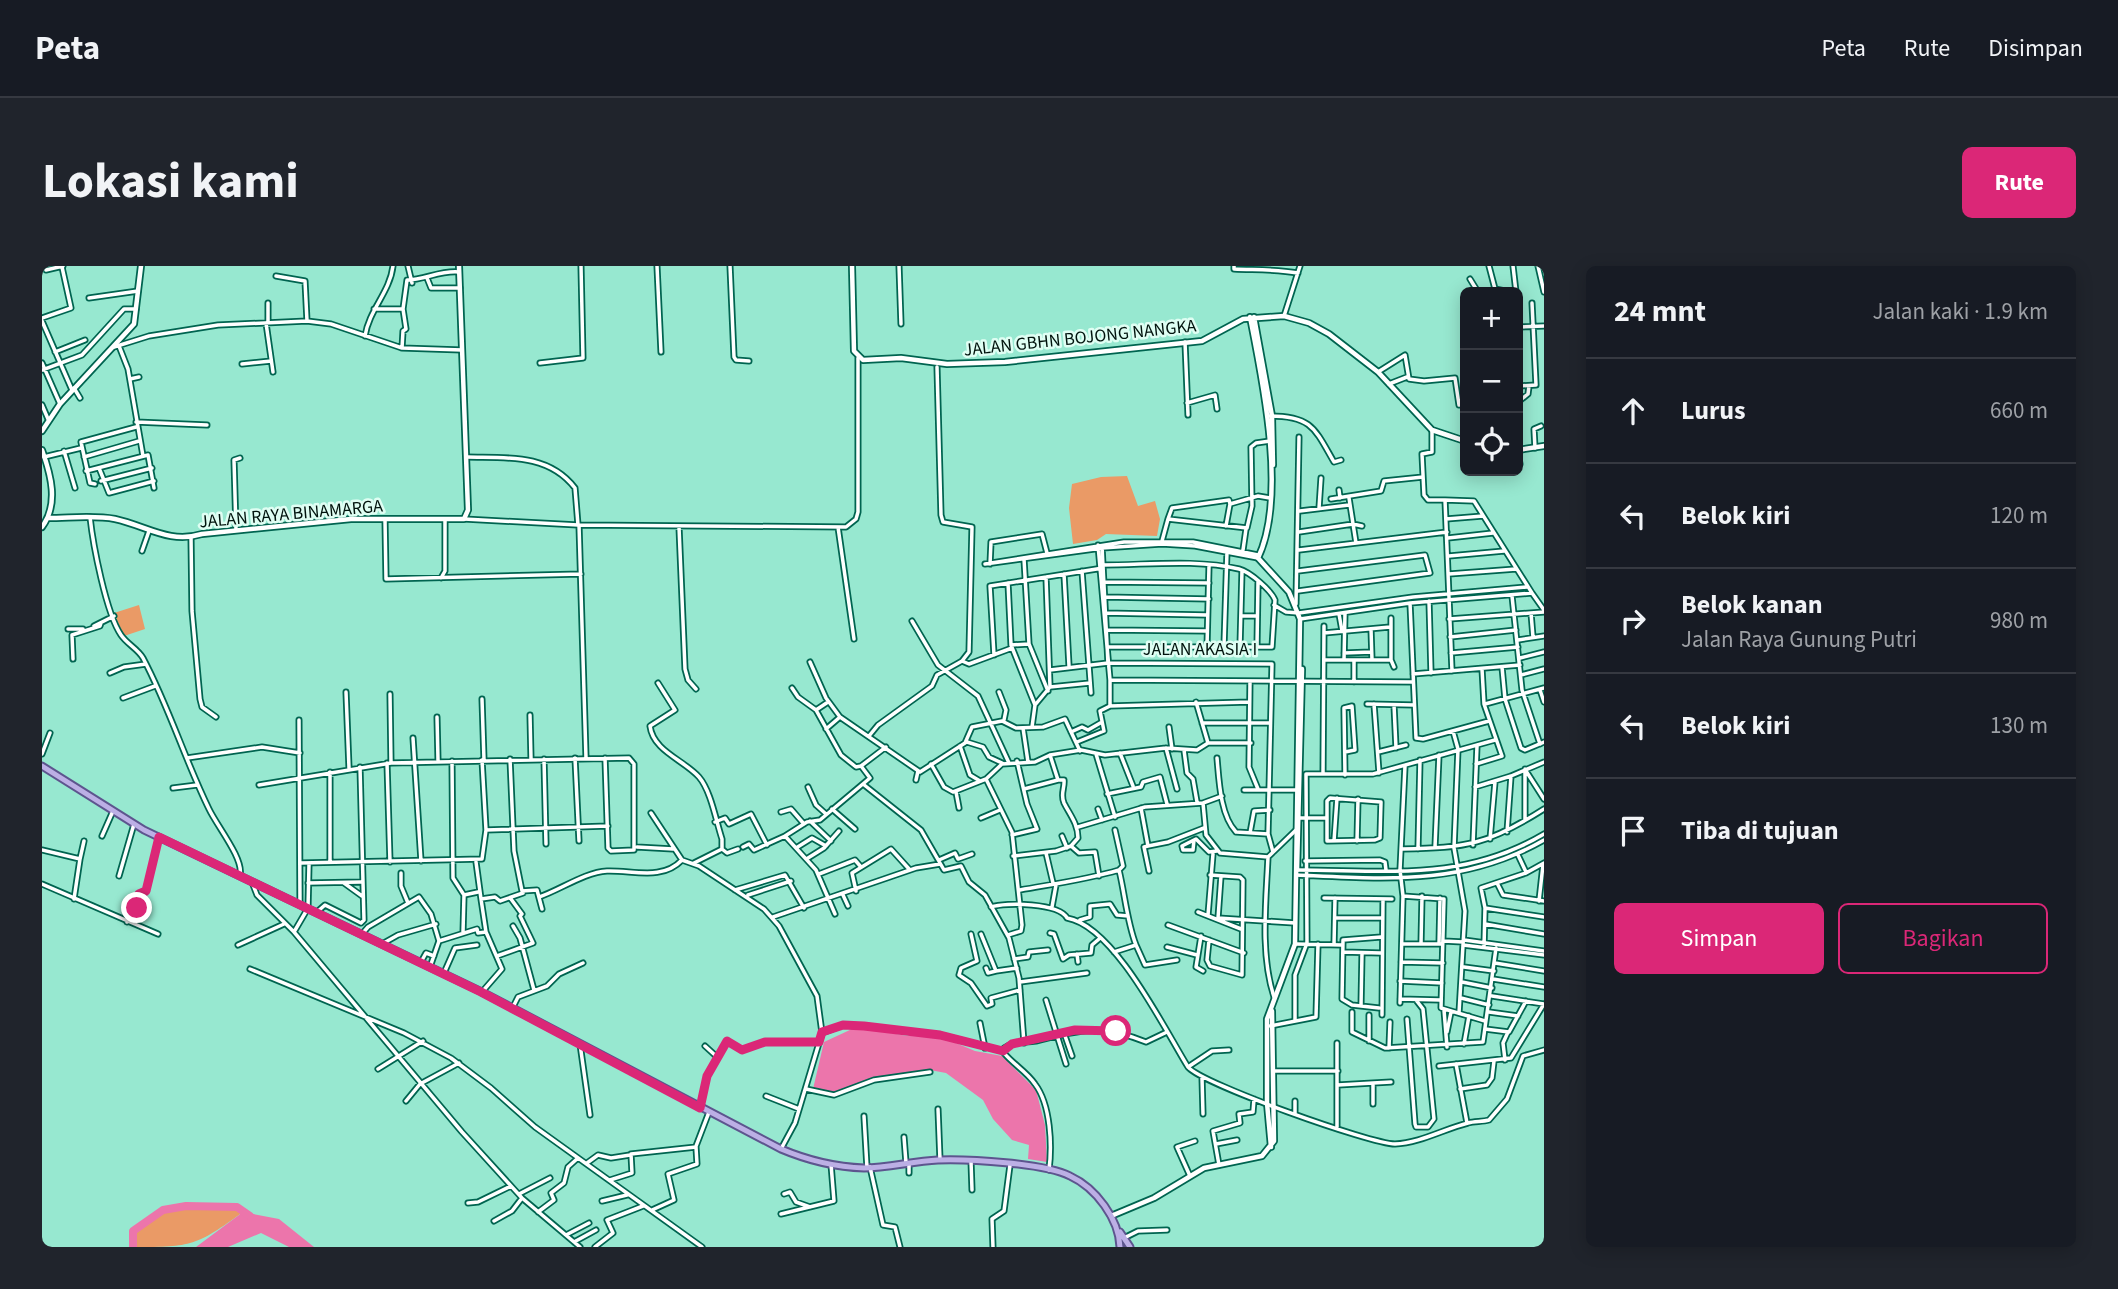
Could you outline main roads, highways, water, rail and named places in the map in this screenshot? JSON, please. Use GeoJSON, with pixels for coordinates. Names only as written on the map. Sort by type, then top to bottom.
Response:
{"type":"FeatureCollection","features":[{"type":"Feature","properties":{"kind":"main road"},"geometry":{"type":"LineString","coordinates":[[44,767],[159,837],[481,992],[781,1149],[831,1164],[868,1168],[940,1160],[1061,1172],[1078,1181],[1111,1216],[1130,1247]]}},
{"type":"Feature","properties":{"kind":"main road"},"geometry":{"type":"LineString","coordinates":[[1119,1231],[1120,1247]]}},
{"type":"Feature","properties":{"kind":"waterway"},"geometry":{"type":"LineString","coordinates":[[133,1247],[133,1231],[163,1210],[186,1206],[237,1207],[250,1216]]}}]}
